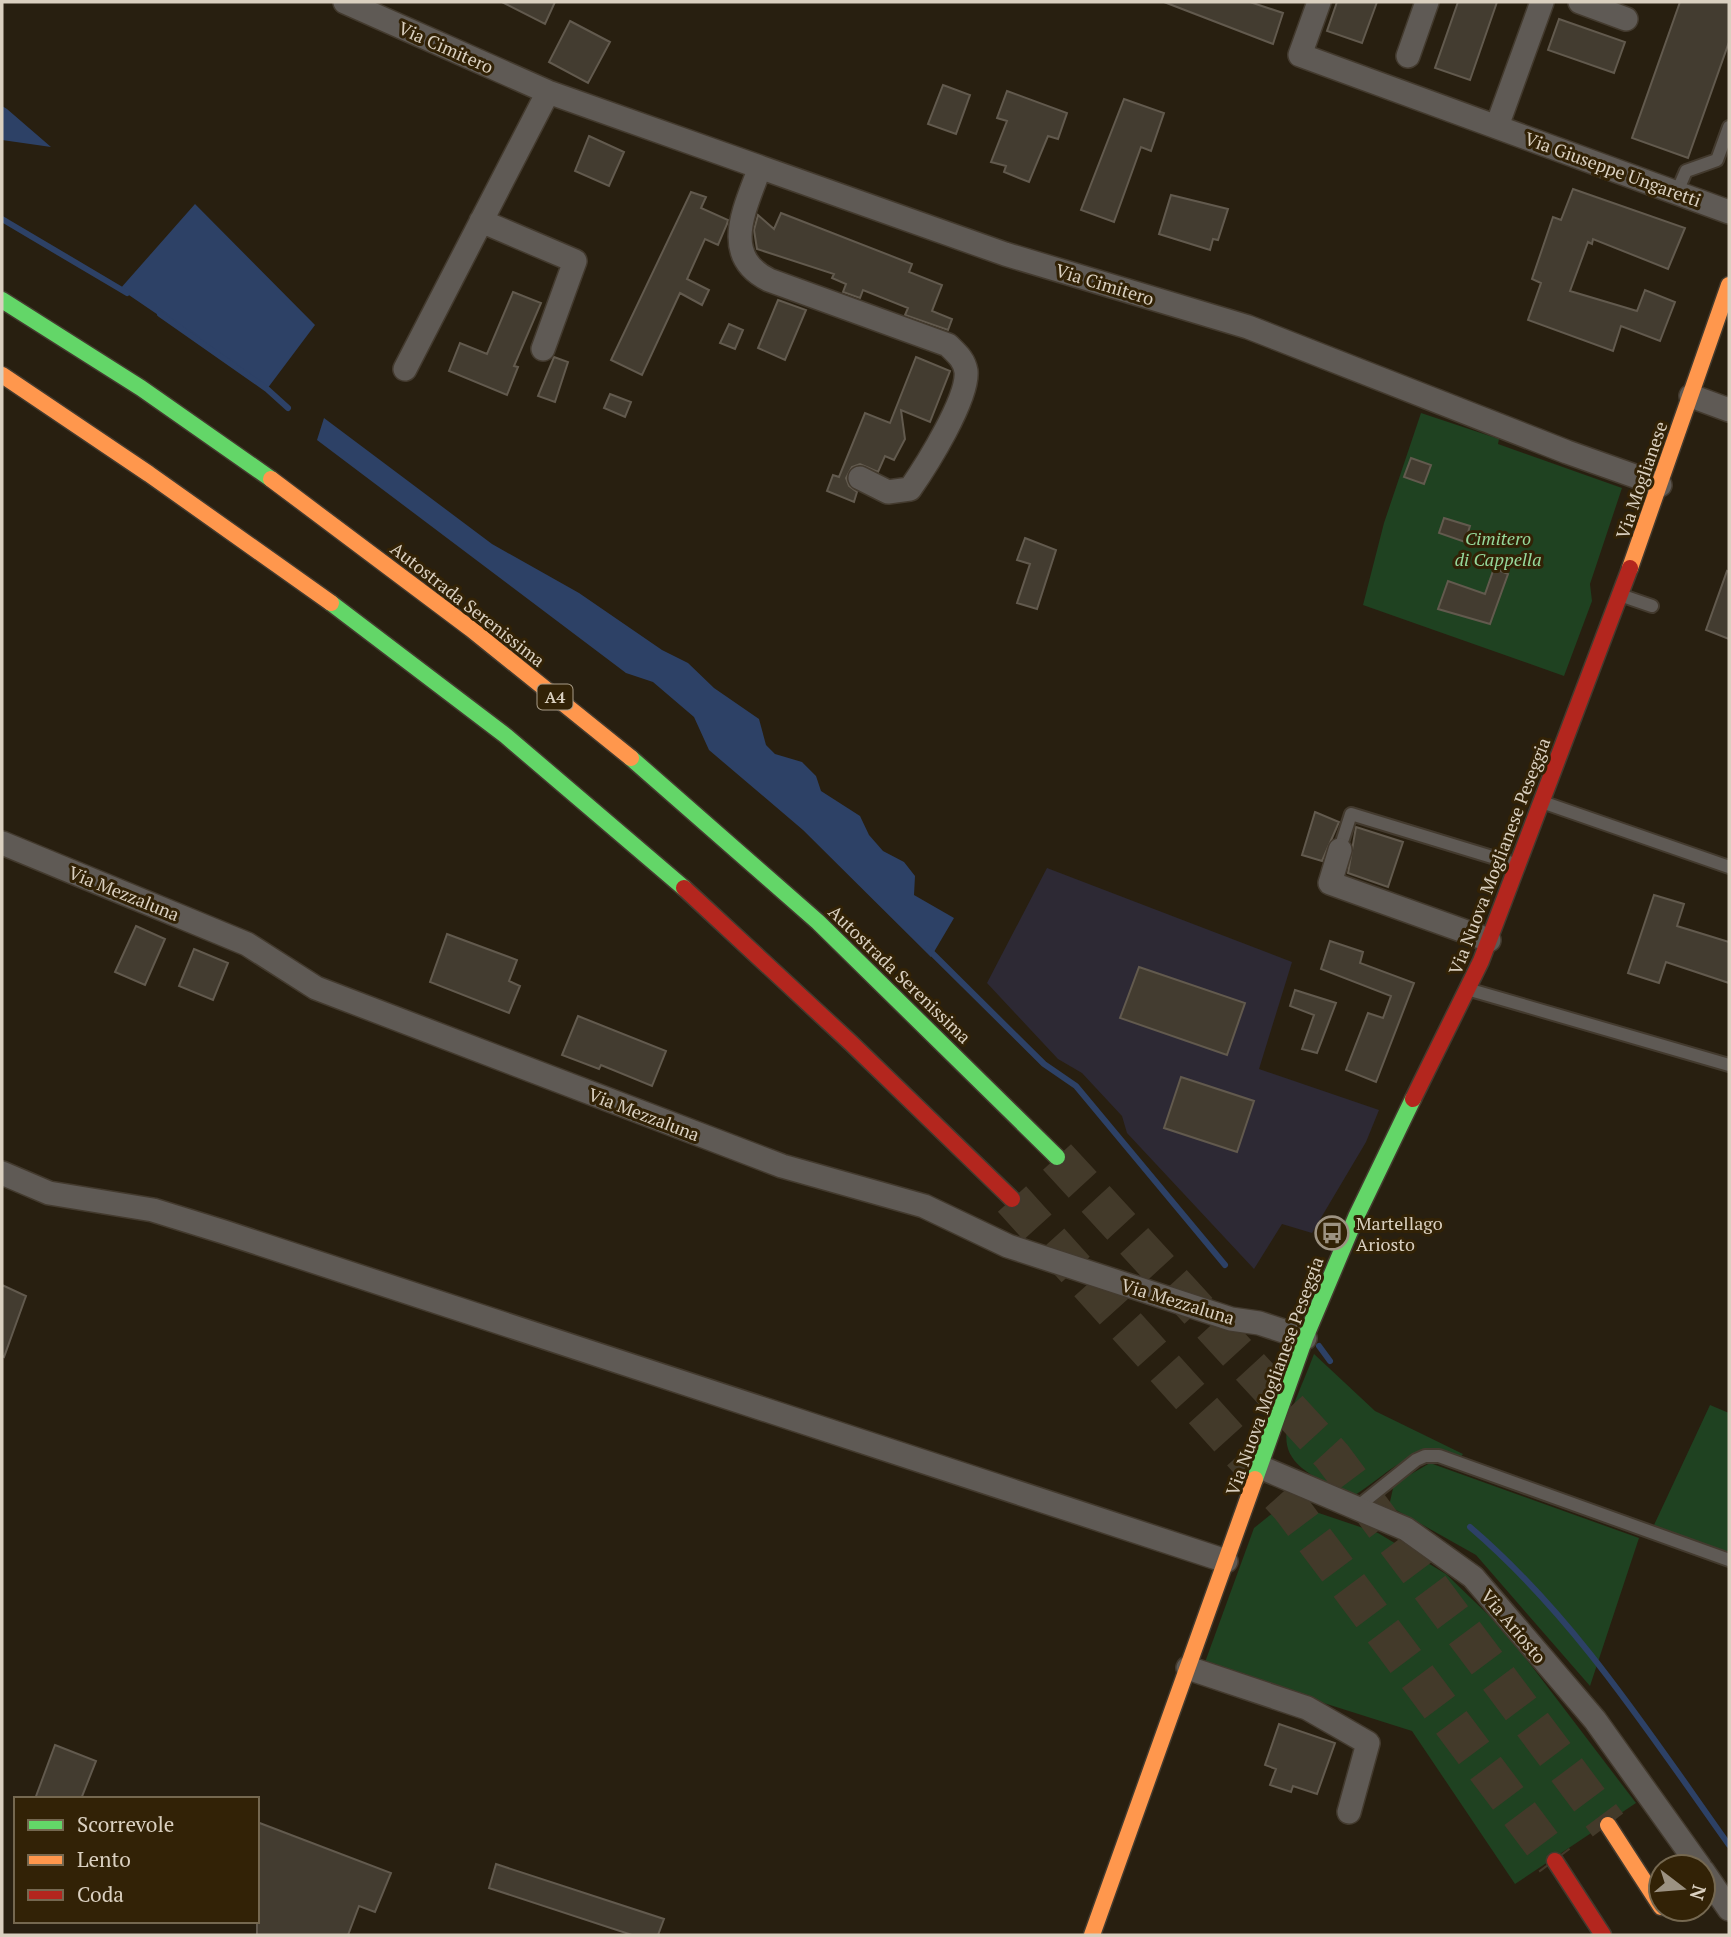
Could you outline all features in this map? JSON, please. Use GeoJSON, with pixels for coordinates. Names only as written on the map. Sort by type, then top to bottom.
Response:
{"type":"FeatureCollection","features":[{"type":"Feature","properties":{"kind":"main road","name":"Via Moglianese"},"geometry":{"type":"LineString","coordinates":[[1585,686],[1660,485],[1729,285]]}},
{"type":"Feature","properties":{"kind":"main road","name":"Autostrada Serenissima"},"geometry":{"type":"LineString","coordinates":[[2,300],[146,393],[286,490],[451,613],[605,738],[782,889],[954,1053],[1057,1157]]}},
{"type":"Feature","properties":{"kind":"main road"},"geometry":{"type":"LineString","coordinates":[[2,375],[253,545],[408,660],[573,792],[734,932],[1012,1199]]}},
{"type":"Feature","properties":{"kind":"main road","name":"Via Nuova Moglianese Peseggia"},"geometry":{"type":"LineString","coordinates":[[1092,1935],[1305,1338],[1356,1217],[1489,940],[1585,686]]}},
{"type":"Feature","properties":{"kind":"main road"},"geometry":{"type":"LineString","coordinates":[[1608,1825],[1647,1885]]}},
{"type":"Feature","properties":{"kind":"main road"},"geometry":{"type":"LineString","coordinates":[[1555,1861],[1603,1935]]}},
{"type":"Feature","properties":{"kind":"street","name":"Via Cimitero"},"geometry":{"type":"LineString","coordinates":[[345,2],[548,92],[1005,254],[1248,327],[1567,452],[1660,485]]}},
{"type":"Feature","properties":{"kind":"street","name":"Via Giuseppe Ungaretti"},"geometry":{"type":"LineString","coordinates":[[1319,2],[1300,55],[1729,212]]}},
{"type":"Feature","properties":{"kind":"street"},"geometry":{"type":"LineString","coordinates":[[1408,56],[1427,2]]}},
{"type":"Feature","properties":{"kind":"street"},"geometry":{"type":"LineString","coordinates":[[1497,126],[1542,2]]}},
{"type":"Feature","properties":{"kind":"street"},"geometry":{"type":"LineString","coordinates":[[1580,2],[1626,19]]}},
{"type":"Feature","properties":{"kind":"street"},"geometry":{"type":"LineString","coordinates":[[405,369],[548,92]]}},
{"type":"Feature","properties":{"kind":"street"},"geometry":{"type":"LineString","coordinates":[[760,167],[741,218],[744,259],[749,269],[769,280],[948,345],[962,358],[966,370],[963,393],[910,489],[888,492],[860,478]]}},
{"type":"Feature","properties":{"kind":"street"},"geometry":{"type":"LineString","coordinates":[[481,221],[575,261],[543,349]]}},
{"type":"Feature","properties":{"kind":"street"},"geometry":{"type":"LineString","coordinates":[[1691,396],[1729,410]]}},
{"type":"Feature","properties":{"kind":"street","name":"Via Mezzaluna"},"geometry":{"type":"LineString","coordinates":[[2,843],[247,944],[316,988],[745,1152],[782,1166],[924,1206],[1008,1246],[1231,1320],[1259,1323],[1305,1338]]}},
{"type":"Feature","properties":{"kind":"street"},"geometry":{"type":"LineString","coordinates":[[1341,844],[1331,883],[1489,940]]}},
{"type":"Feature","properties":{"kind":"street"},"geometry":{"type":"LineString","coordinates":[[2,1173],[50,1192],[153,1210],[200,1224],[1226,1561]]}},
{"type":"Feature","properties":{"kind":"street","name":"Via Ariosto"},"geometry":{"type":"LineString","coordinates":[[1260,1467],[1406,1529],[1473,1577],[1595,1720],[1691,1853]]}},
{"type":"Feature","properties":{"kind":"street"},"geometry":{"type":"LineString","coordinates":[[1188,1668],[1307,1707],[1368,1742],[1349,1812]]}},
{"type":"Feature","properties":{"kind":"street","name":"Via Ariosto"},"geometry":{"type":"LineString","coordinates":[[1717,1891],[1729,1909]]}},
{"type":"Feature","properties":{"kind":"lane"},"geometry":{"type":"LineString","coordinates":[[1677,192],[1686,171],[1717,160],[1729,127]]}},
{"type":"Feature","properties":{"kind":"lane"},"geometry":{"type":"LineString","coordinates":[[1620,595],[1652,607]]}},
{"type":"Feature","properties":{"kind":"lane"},"geometry":{"type":"LineString","coordinates":[[1542,802],[1729,867]]}},
{"type":"Feature","properties":{"kind":"lane"},"geometry":{"type":"LineString","coordinates":[[1341,844],[1351,814],[1519,865]]}},
{"type":"Feature","properties":{"kind":"lane"},"geometry":{"type":"LineString","coordinates":[[1467,989],[1729,1065]]}},
{"type":"Feature","properties":{"kind":"lane"},"geometry":{"type":"LineString","coordinates":[[1356,1508],[1416,1460],[1424,1456],[1439,1456],[1729,1560]]}},
{"type":"Feature","properties":{"kind":"shaded area"},"geometry":{"type":"Polygon","coordinates":[[[1047,868],[1292,962],[1259,1069],[1379,1110],[1366,1142],[1312,1233],[1282,1224],[1254,1269],[1127,1133],[1122,1116],[1082,1073],[1058,1059],[987,983],[1047,868]]]}},
{"type":"Feature","properties":{"kind":"green space","name":"Cimitero di Cappella"},"geometry":{"type":"Polygon","coordinates":[[[1421,413],[1499,439],[1498,444],[1622,488],[1590,584],[1592,601],[1564,676],[1363,605],[1384,523],[1421,413]]]}},
{"type":"Feature","properties":{"kind":"green space"},"geometry":{"type":"Polygon","coordinates":[[[1314,1354],[1375,1411],[1463,1454],[1461,1457],[1414,1457],[1393,1468],[1355,1495],[1324,1482],[1303,1469],[1291,1456],[1286,1441],[1294,1405],[1314,1354]]]}},
{"type":"Feature","properties":{"kind":"green space"},"geometry":{"type":"Polygon","coordinates":[[[1710,1405],[1729,1413],[1729,1553],[1654,1525],[1710,1405]]]}},
{"type":"Feature","properties":{"kind":"green space"},"geometry":{"type":"Polygon","coordinates":[[[1430,1463],[1639,1538],[1590,1686],[1476,1555],[1389,1506],[1394,1484],[1430,1463]]]}},
{"type":"Feature","properties":{"kind":"green space"},"geometry":{"type":"Polygon","coordinates":[[[1304,1508],[1378,1533],[1446,1574],[1505,1631],[1636,1803],[1515,1884],[1412,1731],[1204,1665],[1254,1528],[1274,1512],[1304,1508]]]}},
{"type":"Feature","properties":{"kind":"water"},"geometry":{"type":"Polygon","coordinates":[[[2,106],[7,109],[51,147],[2,140],[2,106]]]}},
{"type":"Feature","properties":{"kind":"water"},"geometry":{"type":"Polygon","coordinates":[[[195,204],[315,325],[267,389],[120,289],[195,204]]]}},
{"type":"Feature","properties":{"kind":"water"},"geometry":{"type":"Polygon","coordinates":[[[324,418],[492,544],[579,593],[662,650],[688,663],[714,688],[759,719],[766,745],[775,754],[802,762],[816,776],[821,791],[860,816],[869,835],[883,851],[904,862],[915,876],[914,895],[954,918],[931,957],[803,830],[709,750],[694,717],[653,682],[626,673],[317,440],[324,418]]]}},
{"type":"Feature","properties":{"kind":"building"},"geometry":{"type":"Polygon","coordinates":[[[502,2],[555,2],[545,24],[502,2]]]}},
{"type":"Feature","properties":{"kind":"building"},"geometry":{"type":"Polygon","coordinates":[[[1164,2],[1250,2],[1283,13],[1273,44],[1164,2]]]}},
{"type":"Feature","properties":{"kind":"building"},"geometry":{"type":"Polygon","coordinates":[[[1337,2],[1377,2],[1362,43],[1327,31],[1337,2]]]}},
{"type":"Feature","properties":{"kind":"building"},"geometry":{"type":"Polygon","coordinates":[[[1458,2],[1497,2],[1470,80],[1435,68],[1458,2]]]}},
{"type":"Feature","properties":{"kind":"building"},"geometry":{"type":"Polygon","coordinates":[[[1680,2],[1729,2],[1729,42],[1688,158],[1632,138],[1680,2]]]}},
{"type":"Feature","properties":{"kind":"building"},"geometry":{"type":"Polygon","coordinates":[[[1559,19],[1625,42],[1614,73],[1548,50],[1559,19]]]}},
{"type":"Feature","properties":{"kind":"building"},"geometry":{"type":"Polygon","coordinates":[[[570,21],[610,42],[588,83],[549,62],[570,21]]]}},
{"type":"Feature","properties":{"kind":"building"},"geometry":{"type":"Polygon","coordinates":[[[943,85],[970,95],[956,134],[928,124],[943,85]]]}},
{"type":"Feature","properties":{"kind":"building"},"geometry":{"type":"Polygon","coordinates":[[[1007,91],[1067,113],[1058,139],[1048,136],[1029,182],[1004,172],[1006,166],[991,162],[1007,121],[997,118],[1007,91]]]}},
{"type":"Feature","properties":{"kind":"building"},"geometry":{"type":"Polygon","coordinates":[[[1124,99],[1164,113],[1151,151],[1141,147],[1114,222],[1081,210],[1124,99]]]}},
{"type":"Feature","properties":{"kind":"building"},"geometry":{"type":"Polygon","coordinates":[[[589,136],[624,152],[609,186],[575,171],[589,136]]]}},
{"type":"Feature","properties":{"kind":"building"},"geometry":{"type":"Polygon","coordinates":[[[1573,189],[1685,228],[1668,269],[1593,239],[1592,244],[1588,242],[1570,291],[1637,311],[1645,290],[1675,302],[1660,341],[1621,326],[1613,351],[1528,320],[1541,283],[1532,279],[1553,217],[1561,220],[1573,189]]]}},
{"type":"Feature","properties":{"kind":"building"},"geometry":{"type":"Polygon","coordinates":[[[691,192],[706,197],[701,208],[728,220],[727,224],[718,245],[705,239],[687,279],[709,290],[702,305],[680,293],[642,375],[611,360],[691,192]]]}},
{"type":"Feature","properties":{"kind":"building"},"geometry":{"type":"Polygon","coordinates":[[[1171,195],[1228,209],[1218,240],[1213,239],[1210,250],[1159,234],[1171,195]]]}},
{"type":"Feature","properties":{"kind":"building"},"geometry":{"type":"Polygon","coordinates":[[[781,213],[912,264],[909,272],[942,285],[932,311],[952,319],[948,330],[905,315],[908,308],[863,290],[860,298],[843,292],[846,284],[832,278],[834,274],[757,249],[754,230],[758,215],[774,229],[781,213]]]}},
{"type":"Feature","properties":{"kind":"building"},"geometry":{"type":"Polygon","coordinates":[[[513,292],[541,303],[514,366],[518,367],[507,395],[449,371],[460,343],[487,354],[513,292]]]}},
{"type":"Feature","properties":{"kind":"building"},"geometry":{"type":"Polygon","coordinates":[[[778,300],[806,310],[785,360],[758,348],[778,300]]]}},
{"type":"Feature","properties":{"kind":"building"},"geometry":{"type":"Polygon","coordinates":[[[729,324],[743,330],[735,349],[720,343],[729,324]]]}},
{"type":"Feature","properties":{"kind":"building"},"geometry":{"type":"Polygon","coordinates":[[[554,357],[568,362],[555,402],[538,396],[554,357]]]}},
{"type":"Feature","properties":{"kind":"building"},"geometry":{"type":"Polygon","coordinates":[[[916,357],[950,371],[930,422],[901,410],[905,439],[894,460],[885,456],[878,472],[860,464],[852,467],[846,478],[849,486],[857,492],[854,502],[827,491],[833,475],[839,477],[865,413],[890,423],[916,357]]]}},
{"type":"Feature","properties":{"kind":"building"},"geometry":{"type":"Polygon","coordinates":[[[610,394],[631,402],[625,417],[604,408],[610,394]]]}},
{"type":"Feature","properties":{"kind":"building"},"geometry":{"type":"Polygon","coordinates":[[[1411,458],[1431,465],[1424,484],[1404,477],[1411,458]]]}},
{"type":"Feature","properties":{"kind":"building"},"geometry":{"type":"Polygon","coordinates":[[[1444,518],[1470,526],[1465,542],[1439,533],[1444,518]]]}},
{"type":"Feature","properties":{"kind":"building"},"geometry":{"type":"Polygon","coordinates":[[[1025,538],[1056,550],[1037,609],[1017,603],[1030,564],[1017,560],[1025,538]]]}},
{"type":"Feature","properties":{"kind":"building"},"geometry":{"type":"Polygon","coordinates":[[[1494,568],[1508,574],[1490,624],[1438,609],[1448,581],[1485,594],[1494,568]]]}},
{"type":"Feature","properties":{"kind":"building"},"geometry":{"type":"Polygon","coordinates":[[[1727,571],[1729,572],[1729,639],[1706,630],[1727,571]]]}},
{"type":"Feature","properties":{"kind":"building"},"geometry":{"type":"Polygon","coordinates":[[[1315,812],[1339,822],[1322,861],[1302,855],[1315,812]]]}},
{"type":"Feature","properties":{"kind":"building"},"geometry":{"type":"Polygon","coordinates":[[[1356,827],[1403,842],[1388,887],[1348,873],[1356,827]]]}},
{"type":"Feature","properties":{"kind":"building"},"geometry":{"type":"Polygon","coordinates":[[[1654,895],[1684,904],[1677,926],[1729,942],[1729,983],[1666,962],[1659,983],[1628,973],[1654,895]]]}},
{"type":"Feature","properties":{"kind":"building"},"geometry":{"type":"Polygon","coordinates":[[[136,926],[165,939],[145,985],[115,972],[136,926]]]}},
{"type":"Feature","properties":{"kind":"building"},"geometry":{"type":"Polygon","coordinates":[[[447,934],[517,960],[509,981],[520,986],[509,1013],[430,982],[447,934]]]}},
{"type":"Feature","properties":{"kind":"building"},"geometry":{"type":"Polygon","coordinates":[[[1330,941],[1363,952],[1360,963],[1414,983],[1376,1082],[1346,1070],[1368,1013],[1383,1018],[1391,996],[1321,969],[1330,941]]]}},
{"type":"Feature","properties":{"kind":"building"},"geometry":{"type":"Polygon","coordinates":[[[194,949],[228,963],[213,1000],[179,986],[194,949]]]}},
{"type":"Feature","properties":{"kind":"building"},"geometry":{"type":"Polygon","coordinates":[[[1139,967],[1245,1003],[1227,1055],[1120,1018],[1139,967]]]}},
{"type":"Feature","properties":{"kind":"building"},"geometry":{"type":"Polygon","coordinates":[[[1295,990],[1336,1003],[1317,1053],[1302,1049],[1314,1015],[1290,1006],[1295,990]]]}},
{"type":"Feature","properties":{"kind":"building"},"geometry":{"type":"Polygon","coordinates":[[[578,1016],[666,1051],[652,1086],[601,1065],[599,1069],[562,1055],[578,1016]]]}},
{"type":"Feature","properties":{"kind":"building"},"geometry":{"type":"Polygon","coordinates":[[[1181,1077],[1254,1101],[1237,1152],[1164,1128],[1181,1077]]]}},
{"type":"Feature","properties":{"kind":"building"},"geometry":{"type":"Polygon","coordinates":[[[2,1285],[26,1296],[4,1357],[2,1356],[2,1285]]]}},
{"type":"Feature","properties":{"kind":"building"},"geometry":{"type":"Polygon","coordinates":[[[1279,1724],[1335,1743],[1317,1794],[1293,1786],[1291,1792],[1270,1785],[1276,1769],[1265,1765],[1279,1724]]]}},
{"type":"Feature","properties":{"kind":"building"},"geometry":{"type":"Polygon","coordinates":[[[55,1745],[96,1761],[82,1797],[36,1797],[55,1745]]]}},
{"type":"Feature","properties":{"kind":"building"},"geometry":{"type":"Polygon","coordinates":[[[259,1823],[391,1873],[375,1912],[359,1906],[348,1935],[257,1935],[259,1823]]]}},
{"type":"Feature","properties":{"kind":"building"},"geometry":{"type":"Polygon","coordinates":[[[496,1864],[664,1919],[658,1935],[632,1935],[489,1888],[496,1864]]]}},
{"type":"Feature","properties":{"kind":"waterway"},"geometry":{"type":"LineString","coordinates":[[2,219],[127,293]]}},
{"type":"Feature","properties":{"kind":"waterway"},"geometry":{"type":"LineString","coordinates":[[160,314],[267,389],[288,408]]}},
{"type":"Feature","properties":{"kind":"waterway"},"geometry":{"type":"LineString","coordinates":[[928,949],[1044,1064],[1076,1086],[1225,1265]]}},
{"type":"Feature","properties":{"kind":"waterway"},"geometry":{"type":"LineString","coordinates":[[1319,1346],[1330,1361]]}},
{"type":"Feature","properties":{"kind":"waterway"},"geometry":{"type":"LineString","coordinates":[[1470,1527],[1544,1599],[1577,1638],[1640,1719],[1729,1845]]}},
{"type":"Feature","properties":{"kind":"tunnel"},"geometry":{"type":"LineString","coordinates":[[1057,1157],[1332,1456],[1608,1825]]}},
{"type":"Feature","properties":{"kind":"tunnel"},"geometry":{"type":"LineString","coordinates":[[1012,1199],[1291,1508],[1555,1861]]}},
{"type":"Feature","properties":{"kind":"traffic: fast"},"geometry":{"type":"LineString","coordinates":[[2,300],[141,388],[271,479]]}},
{"type":"Feature","properties":{"kind":"traffic: fast"},"geometry":{"type":"LineString","coordinates":[[331,603],[506,736],[684,888]]}},
{"type":"Feature","properties":{"kind":"traffic: fast"},"geometry":{"type":"LineString","coordinates":[[631,758],[818,922],[1057,1157]]}},
{"type":"Feature","properties":{"kind":"traffic: fast"},"geometry":{"type":"LineString","coordinates":[[1255,1479],[1305,1338],[1356,1217],[1413,1099]]}},
{"type":"Feature","properties":{"kind":"traffic: slow"},"geometry":{"type":"LineString","coordinates":[[1630,568],[1729,285]]}},
{"type":"Feature","properties":{"kind":"traffic: slow"},"geometry":{"type":"LineString","coordinates":[[2,375],[149,474],[331,603]]}},
{"type":"Feature","properties":{"kind":"traffic: slow"},"geometry":{"type":"LineString","coordinates":[[271,479],[471,629],[631,758]]}},
{"type":"Feature","properties":{"kind":"traffic: slow"},"geometry":{"type":"LineString","coordinates":[[1092,1935],[1255,1479]]}},
{"type":"Feature","properties":{"kind":"traffic: slow"},"geometry":{"type":"LineString","coordinates":[[1608,1825],[1647,1885]]}},
{"type":"Feature","properties":{"kind":"traffic: jam"},"geometry":{"type":"LineString","coordinates":[[1413,1099],[1481,961],[1630,568]]}},
{"type":"Feature","properties":{"kind":"traffic: jam"},"geometry":{"type":"LineString","coordinates":[[684,888],[851,1043],[1012,1199]]}},
{"type":"Feature","properties":{"kind":"traffic: jam"},"geometry":{"type":"LineString","coordinates":[[1555,1861],[1603,1935]]}},
{"type":"Feature","properties":{"kind":"place","name":"Martellago Ariosto"},"geometry":{"type":"Point","coordinates":[1332,1233]}}]}
